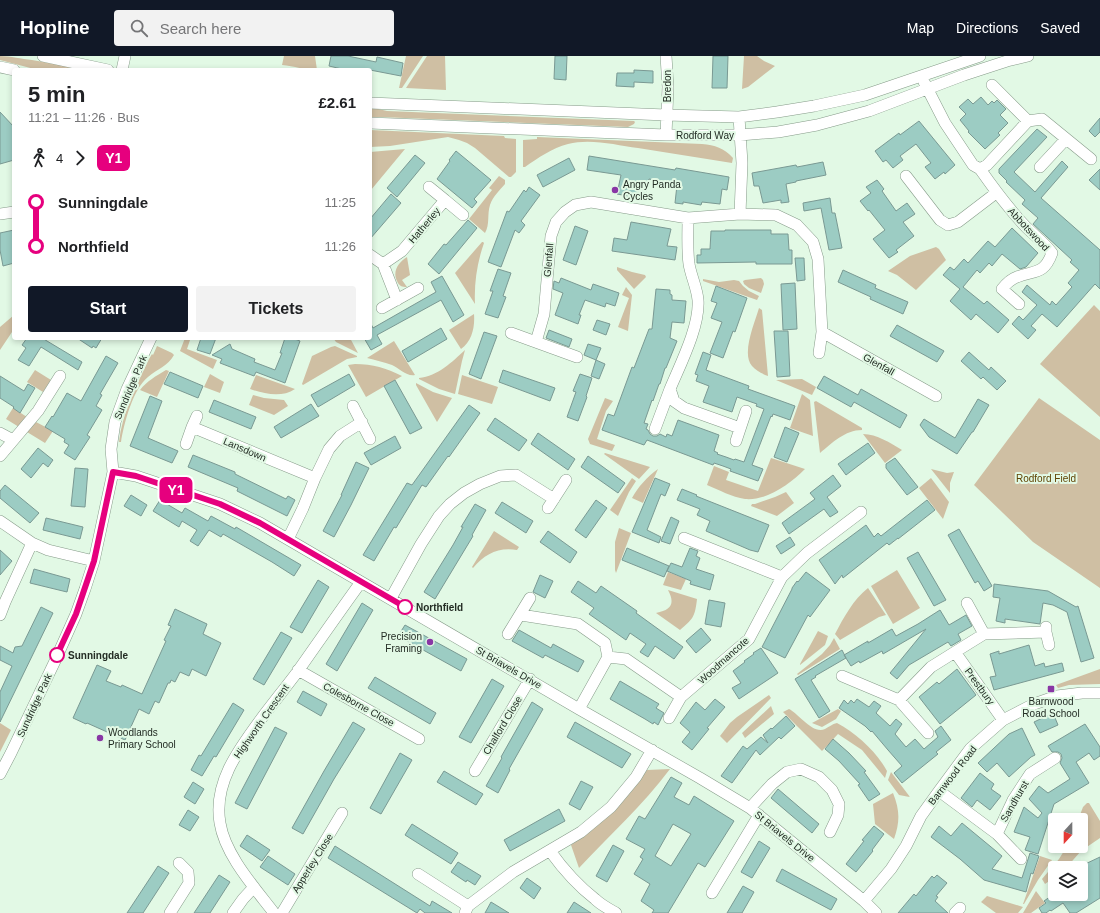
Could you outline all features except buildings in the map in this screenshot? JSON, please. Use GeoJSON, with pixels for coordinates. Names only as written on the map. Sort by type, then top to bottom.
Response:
{"type":"FeatureCollection","features":[{"type":"Feature","properties":{"kind":"street"},"geometry":{"type":"LineString","coordinates":[[43,56],[99,68]]}},
{"type":"Feature","properties":{"kind":"street"},"geometry":{"type":"LineString","coordinates":[[122,68],[125,56]]}},
{"type":"Feature","properties":{"kind":"street","name":"Bredon"},"geometry":{"type":"LineString","coordinates":[[666,56],[668,87],[666,135]]}},
{"type":"Feature","properties":{"kind":"street","name":"Rodford Way"},"geometry":{"type":"LineString","coordinates":[[372,103],[739,117],[777,112],[865,95],[980,56]]}},
{"type":"Feature","properties":{"kind":"street","name":"Rodford Way"},"geometry":{"type":"LineString","coordinates":[[372,123],[666,135],[740,135],[778,132],[817,125],[869,111],[964,75],[1028,56]]}},
{"type":"Feature","properties":{"kind":"street"},"geometry":{"type":"LineString","coordinates":[[0,67],[12,70]]}},
{"type":"Feature","properties":{"kind":"street","name":"Abbotswood"},"geometry":{"type":"LineString","coordinates":[[921,76],[945,123],[973,165],[980,169],[996,193],[1027,228],[1047,245],[1052,253],[1049,261],[1038,272],[1016,277],[1002,290],[1019,304]]}},
{"type":"Feature","properties":{"kind":"street"},"geometry":{"type":"LineString","coordinates":[[992,85],[1028,121]]}},
{"type":"Feature","properties":{"kind":"street"},"geometry":{"type":"LineString","coordinates":[[739,117],[742,163],[740,214]]}},
{"type":"Feature","properties":{"kind":"street"},"geometry":{"type":"LineString","coordinates":[[980,169],[987,165],[1028,121],[1042,119],[1090,159]]}},
{"type":"Feature","properties":{"kind":"street"},"geometry":{"type":"LineString","coordinates":[[1040,167],[1066,139]]}},
{"type":"Feature","properties":{"kind":"street"},"geometry":{"type":"LineString","coordinates":[[906,176],[940,220],[948,225],[958,222],[996,193]]}},
{"type":"Feature","properties":{"kind":"street"},"geometry":{"type":"LineString","coordinates":[[429,187],[445,200]]}},
{"type":"Feature","properties":{"kind":"street","name":"Hatherley"},"geometry":{"type":"LineString","coordinates":[[384,264],[402,251],[445,200],[463,215]]}},
{"type":"Feature","properties":{"kind":"street","name":"Glenfall"},"geometry":{"type":"LineString","coordinates":[[536,342],[544,314],[550,236],[556,222],[565,212],[575,205],[591,202],[688,218],[740,214],[776,215],[797,226],[813,242],[818,260],[822,332],[819,353]]}},
{"type":"Feature","properties":{"kind":"street"},"geometry":{"type":"LineString","coordinates":[[0,214],[12,212]]}},
{"type":"Feature","properties":{"kind":"street"},"geometry":{"type":"LineString","coordinates":[[655,429],[693,334],[697,314],[698,299],[689,265],[687,244],[688,218]]}},
{"type":"Feature","properties":{"kind":"street"},"geometry":{"type":"LineString","coordinates":[[372,256],[384,264],[397,300]]}},
{"type":"Feature","properties":{"kind":"street"},"geometry":{"type":"LineString","coordinates":[[382,308],[418,288]]}},
{"type":"Feature","properties":{"kind":"street","name":"Glenfall"},"geometry":{"type":"LineString","coordinates":[[822,332],[936,396]]}},
{"type":"Feature","properties":{"kind":"street"},"geometry":{"type":"LineString","coordinates":[[511,333],[577,357]]}},
{"type":"Feature","properties":{"kind":"street","name":"Sundridge Park"},"geometry":{"type":"LineString","coordinates":[[0,774],[76,614],[94,561],[113,472],[111,449],[115,422],[127,389],[150,340]]}},
{"type":"Feature","properties":{"kind":"street"},"geometry":{"type":"LineString","coordinates":[[0,456],[38,411],[60,376]]}},
{"type":"Feature","properties":{"kind":"street"},"geometry":{"type":"LineString","coordinates":[[670,389],[674,401],[684,408],[740,428]]}},
{"type":"Feature","properties":{"kind":"street"},"geometry":{"type":"LineString","coordinates":[[353,406],[370,439]]}},
{"type":"Feature","properties":{"kind":"street"},"geometry":{"type":"LineString","coordinates":[[736,441],[746,411]]}},
{"type":"Feature","properties":{"kind":"street"},"geometry":{"type":"LineString","coordinates":[[186,444],[197,416]]}},
{"type":"Feature","properties":{"kind":"street"},"geometry":{"type":"LineString","coordinates":[[288,539],[315,478],[330,449],[340,436],[362,422]]}},
{"type":"Feature","properties":{"kind":"street","name":"Lansdown"},"geometry":{"type":"LineString","coordinates":[[192,428],[315,478]]}},
{"type":"Feature","properties":{"kind":"street"},"geometry":{"type":"LineString","coordinates":[[0,433],[12,440]]}},
{"type":"Feature","properties":{"kind":"street","name":"St Briavels Drive"},"geometry":{"type":"LineString","coordinates":[[113,472],[136,476],[220,504],[260,523],[288,539],[750,808],[864,901],[876,913]]}},
{"type":"Feature","properties":{"kind":"street"},"geometry":{"type":"LineString","coordinates":[[390,598],[439,516],[450,504],[464,493],[480,484],[500,476],[516,475],[551,504],[566,480]]}},
{"type":"Feature","properties":{"kind":"street","name":"Woodmancote"},"geometry":{"type":"LineString","coordinates":[[669,718],[681,697],[749,639],[782,577],[807,553],[861,512]]}},
{"type":"Feature","properties":{"kind":"street"},"geometry":{"type":"LineString","coordinates":[[0,521],[32,543],[48,550],[94,561]]}},
{"type":"Feature","properties":{"kind":"street"},"geometry":{"type":"LineString","coordinates":[[684,538],[782,577]]}},
{"type":"Feature","properties":{"kind":"street"},"geometry":{"type":"LineString","coordinates":[[0,615],[32,543]]}},
{"type":"Feature","properties":{"kind":"street","name":"Highworth Crescent"},"geometry":{"type":"LineString","coordinates":[[274,913],[238,864],[225,841],[220,824],[219,807],[221,791],[238,752],[361,582]]}},
{"type":"Feature","properties":{"kind":"street"},"geometry":{"type":"LineString","coordinates":[[508,634],[530,598]]}},
{"type":"Feature","properties":{"kind":"street"},"geometry":{"type":"LineString","coordinates":[[967,603],[984,634]]}},
{"type":"Feature","properties":{"kind":"street"},"geometry":{"type":"LineString","coordinates":[[521,615],[578,624],[605,643],[608,657],[579,709]]}},
{"type":"Feature","properties":{"kind":"street"},"geometry":{"type":"LineString","coordinates":[[899,700],[931,667],[984,634],[1046,630],[1049,645]]}},
{"type":"Feature","properties":{"kind":"street","name":"Prestbury"},"geometry":{"type":"LineString","coordinates":[[955,652],[1003,720]]}},
{"type":"Feature","properties":{"kind":"street"},"geometry":{"type":"LineString","coordinates":[[608,657],[626,659],[681,697]]}},
{"type":"Feature","properties":{"kind":"street","name":"Colesborne Close"},"geometry":{"type":"LineString","coordinates":[[298,670],[419,738]]}},
{"type":"Feature","properties":{"kind":"street"},"geometry":{"type":"LineString","coordinates":[[842,676],[899,700],[928,733]]}},
{"type":"Feature","properties":{"kind":"street","name":"Chalford Close"},"geometry":{"type":"LineString","coordinates":[[475,771],[530,680]]}},
{"type":"Feature","properties":{"kind":"street","name":"Barnwood Road"},"geometry":{"type":"LineString","coordinates":[[864,901],[895,864],[921,816],[970,749],[1003,720],[1034,704],[1057,696],[1082,693],[1100,693]]}},
{"type":"Feature","properties":{"kind":"street"},"geometry":{"type":"LineString","coordinates":[[418,874],[466,909],[513,872],[581,832],[611,808],[636,777],[652,750]]}},
{"type":"Feature","properties":{"kind":"street","name":"Sandhurst"},"geometry":{"type":"LineString","coordinates":[[997,834],[1013,800],[1030,774],[1055,758]]}},
{"type":"Feature","properties":{"kind":"street"},"geometry":{"type":"LineString","coordinates":[[750,808],[772,784],[787,772],[801,769],[819,777],[832,790],[838,804],[838,815],[830,832]]}},
{"type":"Feature","properties":{"kind":"street","name":"Sandhurst"},"geometry":{"type":"LineString","coordinates":[[939,791],[997,834],[1021,859]]}},
{"type":"Feature","properties":{"kind":"street","name":"Apperley Close"},"geometry":{"type":"LineString","coordinates":[[282,913],[342,813]]}},
{"type":"Feature","properties":{"kind":"street"},"geometry":{"type":"LineString","coordinates":[[712,893],[759,816]]}},
{"type":"Feature","properties":{"kind":"street"},"geometry":{"type":"LineString","coordinates":[[550,851],[572,878],[595,900],[616,913]]}},
{"type":"Feature","properties":{"kind":"street"},"geometry":{"type":"LineString","coordinates":[[170,913],[189,883],[188,872],[179,863]]}},
{"type":"Feature","properties":{"kind":"street"},"geometry":{"type":"LineString","coordinates":[[233,913],[254,887]]}},
{"type":"Feature","properties":{"kind":"green space"},"geometry":{"type":"Polygon","coordinates":[[[0,56],[8,56],[74,68],[30,68],[0,60],[0,56]]]}},
{"type":"Feature","properties":{"kind":"green space"},"geometry":{"type":"Polygon","coordinates":[[[284,56],[315,56],[317,68],[302,68],[282,65],[284,56]]]}},
{"type":"Feature","properties":{"kind":"green space"},"geometry":{"type":"Polygon","coordinates":[[[406,56],[423,56],[402,88],[399,88],[406,56]]]}},
{"type":"Feature","properties":{"kind":"green space"},"geometry":{"type":"Polygon","coordinates":[[[427,56],[445,56],[446,90],[406,88],[427,56]]]}},
{"type":"Feature","properties":{"kind":"green space"},"geometry":{"type":"Polygon","coordinates":[[[744,56],[757,56],[775,66],[748,87],[742,89],[744,56]]]}},
{"type":"Feature","properties":{"kind":"green space"},"geometry":{"type":"Polygon","coordinates":[[[372,107],[387,111],[635,122],[628,127],[372,118],[372,107]]]}},
{"type":"Feature","properties":{"kind":"green space"},"geometry":{"type":"Polygon","coordinates":[[[372,130],[504,136],[505,138],[516,139],[516,172],[509,177],[475,148],[467,143],[448,137],[390,146],[372,147],[372,130]]]}},
{"type":"Feature","properties":{"kind":"green space"},"geometry":{"type":"Polygon","coordinates":[[[537,137],[707,144],[723,149],[733,158],[732,163],[612,144],[576,142],[556,148],[523,167],[523,140],[537,139],[537,137]]]}},
{"type":"Feature","properties":{"kind":"green space"},"geometry":{"type":"Polygon","coordinates":[[[405,149],[372,189],[372,152],[405,149]]]}},
{"type":"Feature","properties":{"kind":"green space"},"geometry":{"type":"Polygon","coordinates":[[[499,176],[505,180],[505,184],[491,202],[487,230],[485,233],[469,219],[492,190],[489,188],[499,176]]]}},
{"type":"Feature","properties":{"kind":"green space"},"geometry":{"type":"Polygon","coordinates":[[[482,242],[484,243],[476,273],[475,304],[455,273],[482,242]]]}},
{"type":"Feature","properties":{"kind":"green space"},"geometry":{"type":"Polygon","coordinates":[[[936,247],[946,260],[916,290],[897,275],[888,271],[910,256],[936,247]]]}},
{"type":"Feature","properties":{"kind":"green space"},"geometry":{"type":"Polygon","coordinates":[[[407,257],[410,275],[402,280],[407,287],[405,287],[399,284],[395,274],[401,261],[407,257]]]}},
{"type":"Feature","properties":{"kind":"green space"},"geometry":{"type":"Polygon","coordinates":[[[617,267],[645,275],[646,277],[634,289],[617,270],[617,267]]]}},
{"type":"Feature","properties":{"kind":"green space"},"geometry":{"type":"Polygon","coordinates":[[[761,278],[764,284],[761,293],[749,288],[743,281],[745,280],[761,278]]]}},
{"type":"Feature","properties":{"kind":"green space"},"geometry":{"type":"Polygon","coordinates":[[[703,279],[719,282],[734,280],[739,281],[749,291],[759,296],[757,300],[703,281],[703,279]]]}},
{"type":"Feature","properties":{"kind":"green space"},"geometry":{"type":"Polygon","coordinates":[[[626,287],[632,295],[628,331],[618,327],[629,298],[622,295],[626,287]]]}},
{"type":"Feature","properties":{"kind":"green space"},"geometry":{"type":"Polygon","coordinates":[[[1094,305],[1100,311],[1100,417],[1040,364],[1094,305]]]}},
{"type":"Feature","properties":{"kind":"green space"},"geometry":{"type":"Polygon","coordinates":[[[759,308],[762,310],[768,376],[752,366],[749,361],[748,354],[748,346],[752,329],[759,308]]]}},
{"type":"Feature","properties":{"kind":"green space"},"geometry":{"type":"Polygon","coordinates":[[[474,314],[472,333],[468,342],[461,349],[449,330],[474,314]]]}},
{"type":"Feature","properties":{"kind":"green space"},"geometry":{"type":"Polygon","coordinates":[[[12,317],[12,332],[0,350],[0,327],[12,317]]]}},
{"type":"Feature","properties":{"kind":"green space"},"geometry":{"type":"Polygon","coordinates":[[[184,340],[190,340],[187,349],[217,360],[213,369],[180,351],[184,340]]]}},
{"type":"Feature","properties":{"kind":"green space"},"geometry":{"type":"Polygon","coordinates":[[[334,340],[351,340],[358,353],[334,340]]]}},
{"type":"Feature","properties":{"kind":"green space"},"geometry":{"type":"Polygon","coordinates":[[[394,341],[415,375],[406,374],[395,366],[367,358],[394,341]]]}},
{"type":"Feature","properties":{"kind":"green space"},"geometry":{"type":"Polygon","coordinates":[[[157,346],[174,355],[166,365],[143,382],[130,407],[121,442],[119,442],[123,420],[131,399],[149,359],[152,354],[153,355],[157,346]]]}},
{"type":"Feature","properties":{"kind":"green space"},"geometry":{"type":"Polygon","coordinates":[[[335,346],[357,357],[347,359],[303,385],[302,384],[312,356],[335,346]]]}},
{"type":"Feature","properties":{"kind":"green space"},"geometry":{"type":"Polygon","coordinates":[[[465,350],[455,394],[439,389],[419,379],[426,377],[450,364],[465,350]]]}},
{"type":"Feature","properties":{"kind":"green space"},"geometry":{"type":"Polygon","coordinates":[[[355,364],[379,367],[402,376],[366,397],[348,365],[355,364]]]}},
{"type":"Feature","properties":{"kind":"green space"},"geometry":{"type":"Polygon","coordinates":[[[35,370],[51,380],[43,392],[27,382],[35,370]]]}},
{"type":"Feature","properties":{"kind":"green space"},"geometry":{"type":"Polygon","coordinates":[[[166,370],[169,371],[157,397],[140,390],[149,381],[166,370]]]}},
{"type":"Feature","properties":{"kind":"green space"},"geometry":{"type":"Polygon","coordinates":[[[210,374],[224,382],[220,393],[204,387],[210,374]]]}},
{"type":"Feature","properties":{"kind":"green space"},"geometry":{"type":"Polygon","coordinates":[[[256,375],[295,389],[284,394],[267,394],[250,389],[256,375]]]}},
{"type":"Feature","properties":{"kind":"green space"},"geometry":{"type":"Polygon","coordinates":[[[462,375],[498,387],[492,404],[458,394],[462,375]]]}},
{"type":"Feature","properties":{"kind":"green space"},"geometry":{"type":"Polygon","coordinates":[[[802,379],[816,387],[812,395],[776,380],[802,379]]]}},
{"type":"Feature","properties":{"kind":"green space"},"geometry":{"type":"Polygon","coordinates":[[[416,383],[433,392],[452,398],[437,422],[416,385],[416,383]]]}},
{"type":"Feature","properties":{"kind":"green space"},"geometry":{"type":"Polygon","coordinates":[[[802,394],[810,400],[813,436],[790,428],[802,394]]]}},
{"type":"Feature","properties":{"kind":"green space"},"geometry":{"type":"Polygon","coordinates":[[[253,395],[264,398],[284,400],[288,406],[274,415],[249,405],[253,395]]]}},
{"type":"Feature","properties":{"kind":"green space"},"geometry":{"type":"Polygon","coordinates":[[[605,398],[613,401],[606,411],[597,439],[615,445],[612,451],[590,444],[588,439],[605,398]]]}},
{"type":"Feature","properties":{"kind":"green space","name":"Rodford Field"},"geometry":{"type":"Polygon","coordinates":[[[1039,398],[1100,440],[1100,588],[1033,542],[974,485],[1039,398]]]}},
{"type":"Feature","properties":{"kind":"green space"},"geometry":{"type":"Polygon","coordinates":[[[816,401],[862,428],[862,430],[850,432],[844,435],[820,453],[814,402],[816,401]]]}},
{"type":"Feature","properties":{"kind":"green space"},"geometry":{"type":"Polygon","coordinates":[[[13,408],[27,417],[19,427],[6,419],[13,408]]]}},
{"type":"Feature","properties":{"kind":"green space"},"geometry":{"type":"Polygon","coordinates":[[[36,422],[53,431],[45,443],[27,432],[36,422]]]}},
{"type":"Feature","properties":{"kind":"green space"},"geometry":{"type":"Polygon","coordinates":[[[863,434],[878,437],[902,450],[885,463],[863,434]]]}},
{"type":"Feature","properties":{"kind":"green space"},"geometry":{"type":"Polygon","coordinates":[[[605,453],[650,467],[639,479],[604,454],[605,453]]]}},
{"type":"Feature","properties":{"kind":"green space"},"geometry":{"type":"Polygon","coordinates":[[[771,458],[805,469],[785,486],[770,494],[753,499],[735,497],[707,485],[714,466],[729,472],[726,480],[758,491],[771,458]]]}},
{"type":"Feature","properties":{"kind":"green space"},"geometry":{"type":"Polygon","coordinates":[[[658,469],[643,503],[632,498],[643,482],[658,469]]]}},
{"type":"Feature","properties":{"kind":"green space"},"geometry":{"type":"Polygon","coordinates":[[[931,469],[947,473],[954,472],[950,483],[950,493],[931,469]]]}},
{"type":"Feature","properties":{"kind":"green space"},"geometry":{"type":"Polygon","coordinates":[[[632,478],[636,481],[618,516],[610,510],[632,478]]]}},
{"type":"Feature","properties":{"kind":"green space"},"geometry":{"type":"Polygon","coordinates":[[[931,478],[949,502],[943,519],[919,488],[931,478]]]}},
{"type":"Feature","properties":{"kind":"green space"},"geometry":{"type":"Polygon","coordinates":[[[786,492],[794,503],[777,516],[751,506],[752,504],[786,492]]]}},
{"type":"Feature","properties":{"kind":"green space"},"geometry":{"type":"Polygon","coordinates":[[[619,528],[631,533],[616,573],[615,542],[619,528]]]}},
{"type":"Feature","properties":{"kind":"green space"},"geometry":{"type":"Polygon","coordinates":[[[494,531],[519,547],[517,550],[510,549],[498,551],[487,555],[473,568],[472,567],[494,531]]]}},
{"type":"Feature","properties":{"kind":"green space"},"geometry":{"type":"Polygon","coordinates":[[[897,570],[920,608],[893,624],[871,586],[897,570]]]}},
{"type":"Feature","properties":{"kind":"green space"},"geometry":{"type":"Polygon","coordinates":[[[668,572],[686,579],[681,590],[663,585],[668,572]]]}},
{"type":"Feature","properties":{"kind":"green space"},"geometry":{"type":"Polygon","coordinates":[[[868,588],[886,615],[879,617],[840,640],[835,634],[845,615],[853,603],[868,588]]]}},
{"type":"Feature","properties":{"kind":"green space"},"geometry":{"type":"Polygon","coordinates":[[[668,590],[697,599],[693,617],[680,630],[656,613],[666,610],[671,605],[668,590]]]}},
{"type":"Feature","properties":{"kind":"green space"},"geometry":{"type":"Polygon","coordinates":[[[818,631],[828,636],[825,645],[800,665],[800,664],[818,631]]]}},
{"type":"Feature","properties":{"kind":"green space"},"geometry":{"type":"Polygon","coordinates":[[[834,638],[840,649],[798,675],[797,674],[822,654],[834,638]]]}},
{"type":"Feature","properties":{"kind":"green space"},"geometry":{"type":"Polygon","coordinates":[[[1100,669],[1100,684],[1069,685],[1058,688],[1056,685],[1100,669]]]}},
{"type":"Feature","properties":{"kind":"green space"},"geometry":{"type":"Polygon","coordinates":[[[769,695],[771,698],[727,743],[720,736],[730,723],[737,717],[769,695]]]}},
{"type":"Feature","properties":{"kind":"green space"},"geometry":{"type":"Polygon","coordinates":[[[771,706],[774,714],[745,738],[742,733],[771,706]]]}},
{"type":"Feature","properties":{"kind":"green space"},"geometry":{"type":"Polygon","coordinates":[[[789,709],[816,729],[825,729],[837,723],[852,732],[872,750],[883,764],[887,771],[885,778],[862,750],[838,734],[822,751],[783,712],[789,709]]]}},
{"type":"Feature","properties":{"kind":"green space"},"geometry":{"type":"Polygon","coordinates":[[[838,709],[841,711],[836,719],[822,727],[812,723],[838,709]]]}},
{"type":"Feature","properties":{"kind":"green space"},"geometry":{"type":"Polygon","coordinates":[[[0,723],[11,730],[0,752],[0,723]]]}},
{"type":"Feature","properties":{"kind":"green space"},"geometry":{"type":"Polygon","coordinates":[[[670,769],[637,808],[579,868],[571,845],[598,825],[626,797],[647,770],[670,769]]]}},
{"type":"Feature","properties":{"kind":"green space"},"geometry":{"type":"Polygon","coordinates":[[[891,772],[910,797],[899,795],[888,780],[891,772]]]}},
{"type":"Feature","properties":{"kind":"green space"},"geometry":{"type":"Polygon","coordinates":[[[893,793],[898,811],[897,827],[894,839],[875,824],[873,804],[893,793]]]}},
{"type":"Feature","properties":{"kind":"green space"},"geometry":{"type":"Polygon","coordinates":[[[1089,803],[1100,821],[1100,838],[1088,846],[1088,813],[1081,813],[1083,807],[1089,803]]]}},
{"type":"Feature","properties":{"kind":"green space"},"geometry":{"type":"Polygon","coordinates":[[[1063,853],[1079,853],[1072,861],[1057,861],[1063,853]]]}},
{"type":"Feature","properties":{"kind":"green space"},"geometry":{"type":"Polygon","coordinates":[[[1040,856],[1052,860],[1048,861],[1048,866],[1023,904],[1040,856]]]}},
{"type":"Feature","properties":{"kind":"green space"},"geometry":{"type":"Polygon","coordinates":[[[1048,872],[1048,882],[1045,884],[1042,879],[1048,872]]]}},
{"type":"Feature","properties":{"kind":"green space"},"geometry":{"type":"Polygon","coordinates":[[[1036,891],[1045,903],[1031,913],[1023,913],[1036,891]]]}},
{"type":"Feature","properties":{"kind":"green space"},"geometry":{"type":"Polygon","coordinates":[[[987,896],[1023,907],[1018,913],[996,913],[981,902],[987,896]]]}},
{"type":"Feature","properties":{"kind":"bus line","name":"Y1"},"geometry":{"type":"LineString","coordinates":[[57,655],[76,614],[94,561],[113,472],[136,476],[220,504],[260,523],[405,607]]}},
{"type":"Feature","properties":{"kind":"place","name":"Angry Panda Cycles"},"geometry":{"type":"Point","coordinates":[615,190]}},
{"type":"Feature","properties":{"kind":"place","name":"Northfield"},"geometry":{"type":"Point","coordinates":[405,607]}},
{"type":"Feature","properties":{"kind":"place","name":"Precision Framing"},"geometry":{"type":"Point","coordinates":[430,642]}},
{"type":"Feature","properties":{"kind":"place","name":"Sunningdale"},"geometry":{"type":"Point","coordinates":[57,655]}},
{"type":"Feature","properties":{"kind":"place","name":"Barnwood Road School"},"geometry":{"type":"Point","coordinates":[1051,689]}},
{"type":"Feature","properties":{"kind":"place","name":"Woodlands Primary School"},"geometry":{"type":"Point","coordinates":[100,738]}}]}
